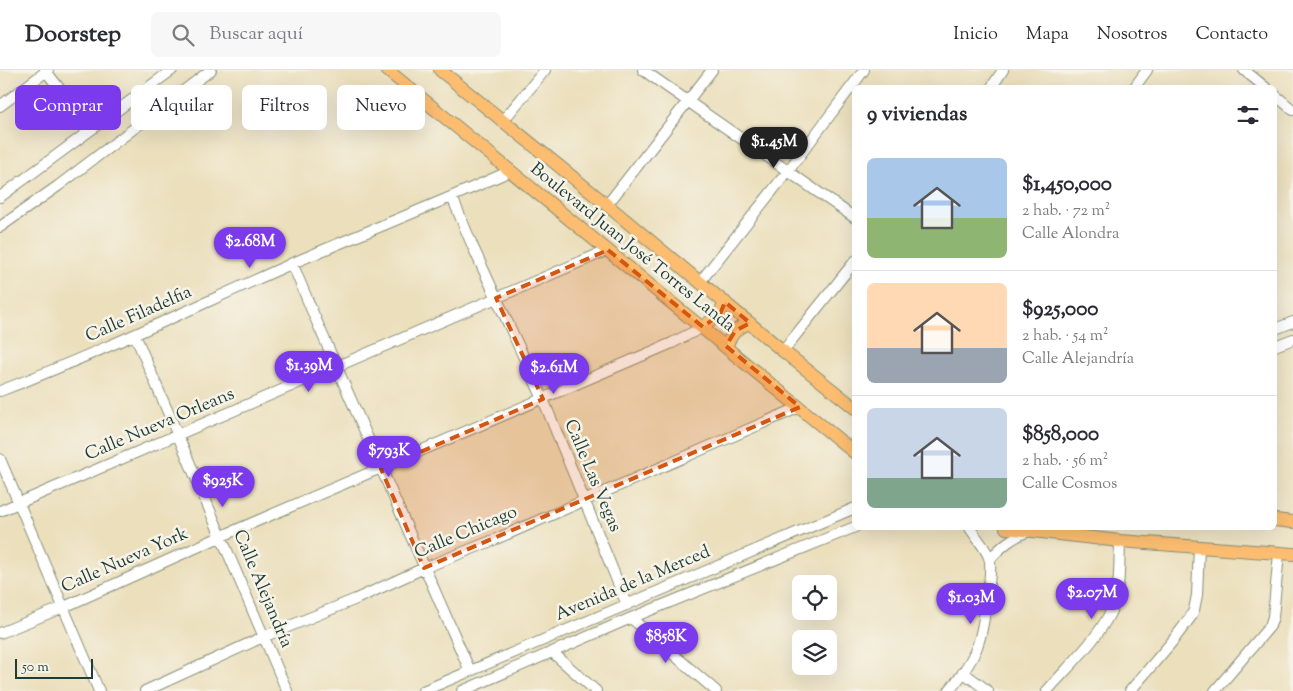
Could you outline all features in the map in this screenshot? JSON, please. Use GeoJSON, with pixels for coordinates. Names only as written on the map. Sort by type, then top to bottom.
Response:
{"type":"FeatureCollection","features":[{"type":"Feature","properties":{"kind":"main road","name":"Boulevard Juan José Torres Landa"},"geometry":{"type":"LineString","coordinates":[[387,70],[852,450]]}},
{"type":"Feature","properties":{"kind":"main road","name":"Boulevard Juan José Torres Landa"},"geometry":{"type":"LineString","coordinates":[[440,70],[852,406]]}},
{"type":"Feature","properties":{"kind":"main road"},"geometry":{"type":"LineString","coordinates":[[703,327],[720,314],[725,302]]}},
{"type":"Feature","properties":{"kind":"main road"},"geometry":{"type":"LineString","coordinates":[[726,347],[736,330],[750,323]]}},
{"type":"Feature","properties":{"kind":"main road"},"geometry":{"type":"LineString","coordinates":[[1277,520],[1293,522]]}},
{"type":"Feature","properties":{"kind":"main road"},"geometry":{"type":"LineString","coordinates":[[1030,530],[1120,541],[1293,554]]}},
{"type":"Feature","properties":{"kind":"street"},"geometry":{"type":"LineString","coordinates":[[0,106],[46,70],[57,85]]}},
{"type":"Feature","properties":{"kind":"street"},"geometry":{"type":"LineString","coordinates":[[121,107],[172,70]]}},
{"type":"Feature","properties":{"kind":"street"},"geometry":{"type":"LineString","coordinates":[[0,227],[58,186],[211,70]]}},
{"type":"Feature","properties":{"kind":"street"},"geometry":{"type":"LineString","coordinates":[[502,122],[545,70]]}},
{"type":"Feature","properties":{"kind":"street"},"geometry":{"type":"LineString","coordinates":[[643,70],[852,216]]}},
{"type":"Feature","properties":{"kind":"street"},"geometry":{"type":"LineString","coordinates":[[607,205],[712,70]]}},
{"type":"Feature","properties":{"kind":"street"},"geometry":{"type":"LineString","coordinates":[[853,85],[864,70]]}},
{"type":"Feature","properties":{"kind":"street"},"geometry":{"type":"LineString","coordinates":[[993,85],[1003,70]]}},
{"type":"Feature","properties":{"kind":"street"},"geometry":{"type":"LineString","coordinates":[[1136,85],[1146,70]]}},
{"type":"Feature","properties":{"kind":"street"},"geometry":{"type":"LineString","coordinates":[[1244,70],[1262,85]]}},
{"type":"Feature","properties":{"kind":"street"},"geometry":{"type":"LineString","coordinates":[[700,282],[788,171],[852,86]]}},
{"type":"Feature","properties":{"kind":"street"},"geometry":{"type":"LineString","coordinates":[[1277,97],[1293,110]]}},
{"type":"Feature","properties":{"kind":"street"},"geometry":{"type":"LineString","coordinates":[[0,197],[90,130]]}},
{"type":"Feature","properties":{"kind":"street","name":"Calle Filadelfia"},"geometry":{"type":"LineString","coordinates":[[0,391],[64,366],[292,263],[510,171]]}},
{"type":"Feature","properties":{"kind":"street","name":"Calle Las Vegas"},"geometry":{"type":"LineString","coordinates":[[452,197],[543,399],[627,605]]}},
{"type":"Feature","properties":{"kind":"street","name":"Calle Nueva Orleans"},"geometry":{"type":"LineString","coordinates":[[0,511],[608,250]]}},
{"type":"Feature","properties":{"kind":"street"},"geometry":{"type":"LineString","coordinates":[[292,263],[336,368],[470,671]]}},
{"type":"Feature","properties":{"kind":"street"},"geometry":{"type":"LineString","coordinates":[[784,351],[852,265]]}},
{"type":"Feature","properties":{"kind":"street"},"geometry":{"type":"LineString","coordinates":[[1277,328],[1293,322]]}},
{"type":"Feature","properties":{"kind":"street","name":"Calle Nueva York"},"geometry":{"type":"LineString","coordinates":[[0,633],[543,399],[689,335],[703,327]]}},
{"type":"Feature","properties":{"kind":"street","name":"Calle Alejandría"},"geometry":{"type":"LineString","coordinates":[[135,335],[287,691]]}},
{"type":"Feature","properties":{"kind":"street"},"geometry":{"type":"LineString","coordinates":[[1277,345],[1293,339]]}},
{"type":"Feature","properties":{"kind":"street","name":"Calle Chicago"},"geometry":{"type":"LineString","coordinates":[[145,691],[263,637],[356,599],[800,407]]}},
{"type":"Feature","properties":{"kind":"street"},"geometry":{"type":"LineString","coordinates":[[0,459],[99,691]]}},
{"type":"Feature","properties":{"kind":"street","name":"Avenida de la Merced"},"geometry":{"type":"LineString","coordinates":[[423,691],[852,509]]}},
{"type":"Feature","properties":{"kind":"street","name":"Avenida de la Merced"},"geometry":{"type":"LineString","coordinates":[[462,691],[479,688],[552,652],[631,618],[852,528]]}},
{"type":"Feature","properties":{"kind":"street"},"geometry":{"type":"LineString","coordinates":[[949,691],[964,672],[977,648],[988,591],[990,560],[971,530]]}},
{"type":"Feature","properties":{"kind":"street"},"geometry":{"type":"LineString","coordinates":[[990,560],[1007,542],[1030,530]]}},
{"type":"Feature","properties":{"kind":"street"},"geometry":{"type":"LineString","coordinates":[[1047,691],[1096,634],[1111,612],[1118,585],[1120,541]]}},
{"type":"Feature","properties":{"kind":"street"},"geometry":{"type":"LineString","coordinates":[[1130,691],[1171,643],[1194,610],[1198,595],[1199,547]]}},
{"type":"Feature","properties":{"kind":"street"},"geometry":{"type":"LineString","coordinates":[[1215,691],[1270,626],[1273,617],[1279,553]]}},
{"type":"Feature","properties":{"kind":"street"},"geometry":{"type":"LineString","coordinates":[[631,618],[716,691]]}},
{"type":"Feature","properties":{"kind":"street"},"geometry":{"type":"LineString","coordinates":[[552,652],[596,691]]}},
{"type":"Feature","properties":{"kind":"street"},"geometry":{"type":"LineString","coordinates":[[964,672],[988,691]]}},
{"type":"Feature","properties":{"kind":"highlighted area"},"geometry":{"type":"Polygon","coordinates":[[[608,250],[703,327],[720,314],[725,302],[750,323],[735,331],[726,346],[800,407],[424,568],[381,469],[543,399],[496,298],[608,250]]]}}]}
